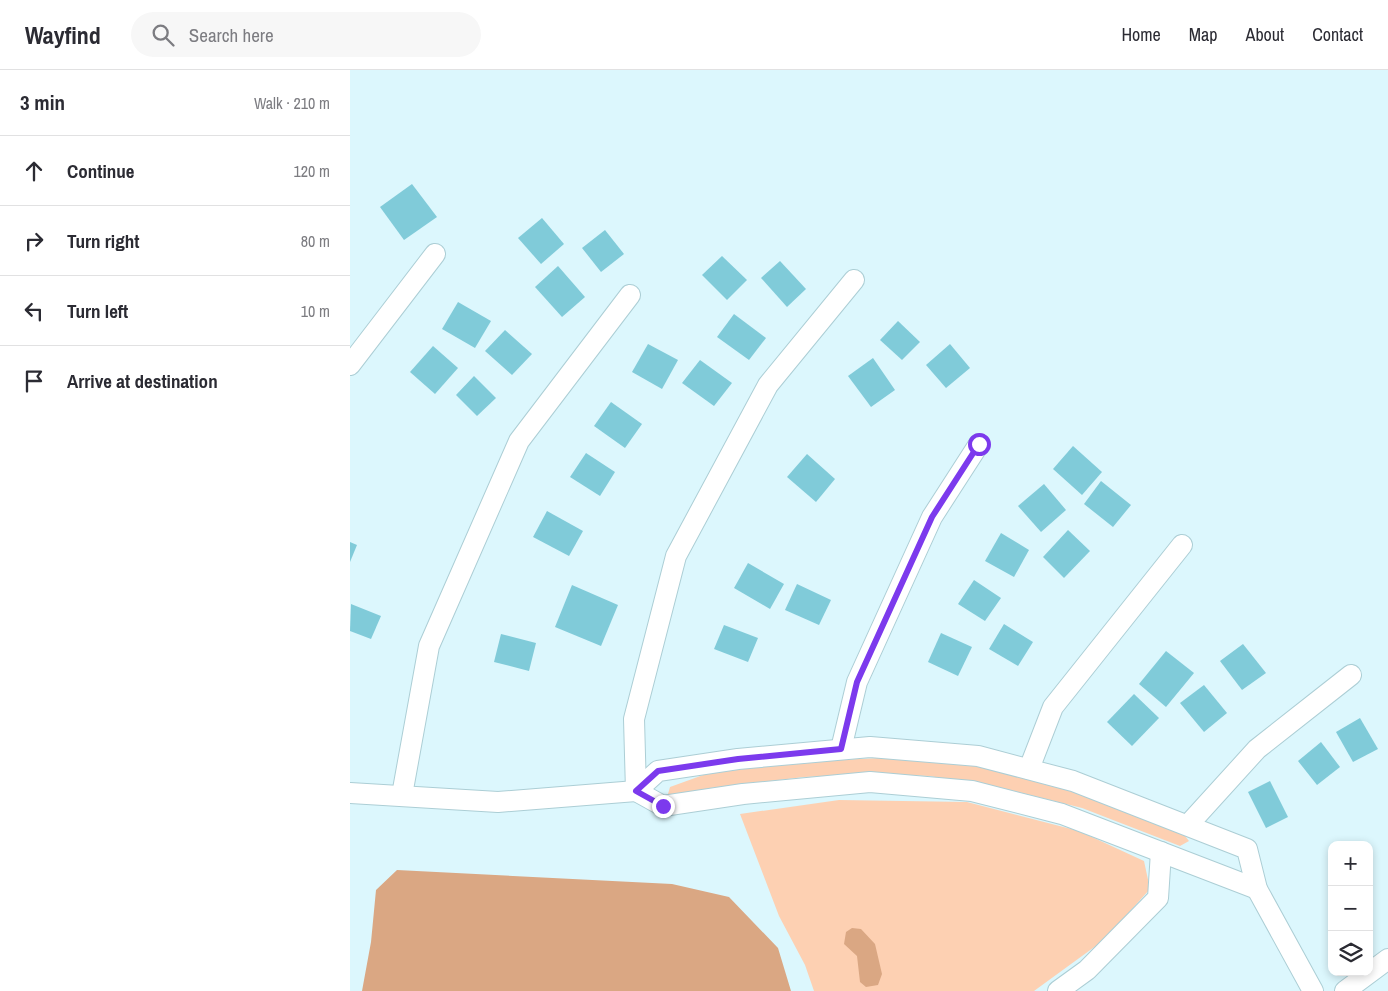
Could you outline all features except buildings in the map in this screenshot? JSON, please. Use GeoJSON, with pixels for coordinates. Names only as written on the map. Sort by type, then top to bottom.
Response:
{"type":"FeatureCollection","features":[{"type":"Feature","properties":{"kind":"street"},"geometry":{"type":"LineString","coordinates":[[350,365],[435,254]]}},
{"type":"Feature","properties":{"kind":"street"},"geometry":{"type":"LineString","coordinates":[[636,791],[634,719],[676,556],[768,385],[854,280]]}},
{"type":"Feature","properties":{"kind":"street"},"geometry":{"type":"LineString","coordinates":[[402,795],[429,646],[519,442],[630,295]]}},
{"type":"Feature","properties":{"kind":"street"},"geometry":{"type":"LineString","coordinates":[[841,749],[857,682],[932,517],[979,444]]}},
{"type":"Feature","properties":{"kind":"street"},"geometry":{"type":"LineString","coordinates":[[1029,769],[1053,707],[1182,545]]}},
{"type":"Feature","properties":{"kind":"street"},"geometry":{"type":"LineString","coordinates":[[1188,825],[1256,750],[1351,675]]}},
{"type":"Feature","properties":{"kind":"street"},"geometry":{"type":"LineString","coordinates":[[636,791],[658,771],[738,759],[870,747],[978,756],[1072,781],[1247,849],[1257,889],[1313,991]]}},
{"type":"Feature","properties":{"kind":"street"},"geometry":{"type":"LineString","coordinates":[[350,793],[498,802],[636,791],[663,806],[743,794],[870,782],[972,791],[1062,814],[1257,889]]}},
{"type":"Feature","properties":{"kind":"street"},"geometry":{"type":"LineString","coordinates":[[1058,991],[1087,970],[1158,898],[1162,852]]}},
{"type":"Feature","properties":{"kind":"street"},"geometry":{"type":"LineString","coordinates":[[1345,991],[1388,959]]}},
{"type":"Feature","properties":{"kind":"shaded area"},"geometry":{"type":"Polygon","coordinates":[[[880,758],[958,762],[1040,781],[1086,794],[1181,831],[1189,841],[1180,846],[1082,808],[998,787],[929,776],[876,774],[804,777],[710,788],[676,798],[668,794],[670,787],[706,774],[815,761],[880,758]]]}},
{"type":"Feature","properties":{"kind":"shaded area"},"geometry":{"type":"Polygon","coordinates":[[[839,800],[967,802],[1079,831],[1144,861],[1150,889],[1104,940],[1034,991],[814,991],[805,965],[779,916],[740,814],[839,800]]]}},
{"type":"Feature","properties":{"kind":"shaded area"},"geometry":{"type":"Polygon","coordinates":[[[397,870],[672,884],[729,897],[778,948],[791,991],[362,991],[371,942],[376,890],[397,870]]]}},
{"type":"Feature","properties":{"kind":"shaded area"},"geometry":{"type":"Polygon","coordinates":[[[852,928],[861,929],[875,944],[882,974],[878,985],[866,987],[860,982],[857,956],[844,944],[846,932],[852,928]]]}},
{"type":"Feature","properties":{"kind":"route"},"geometry":{"type":"LineString","coordinates":[[663,806],[636,791],[658,771],[738,759],[841,749],[857,682],[932,517],[979,444]]}}]}
